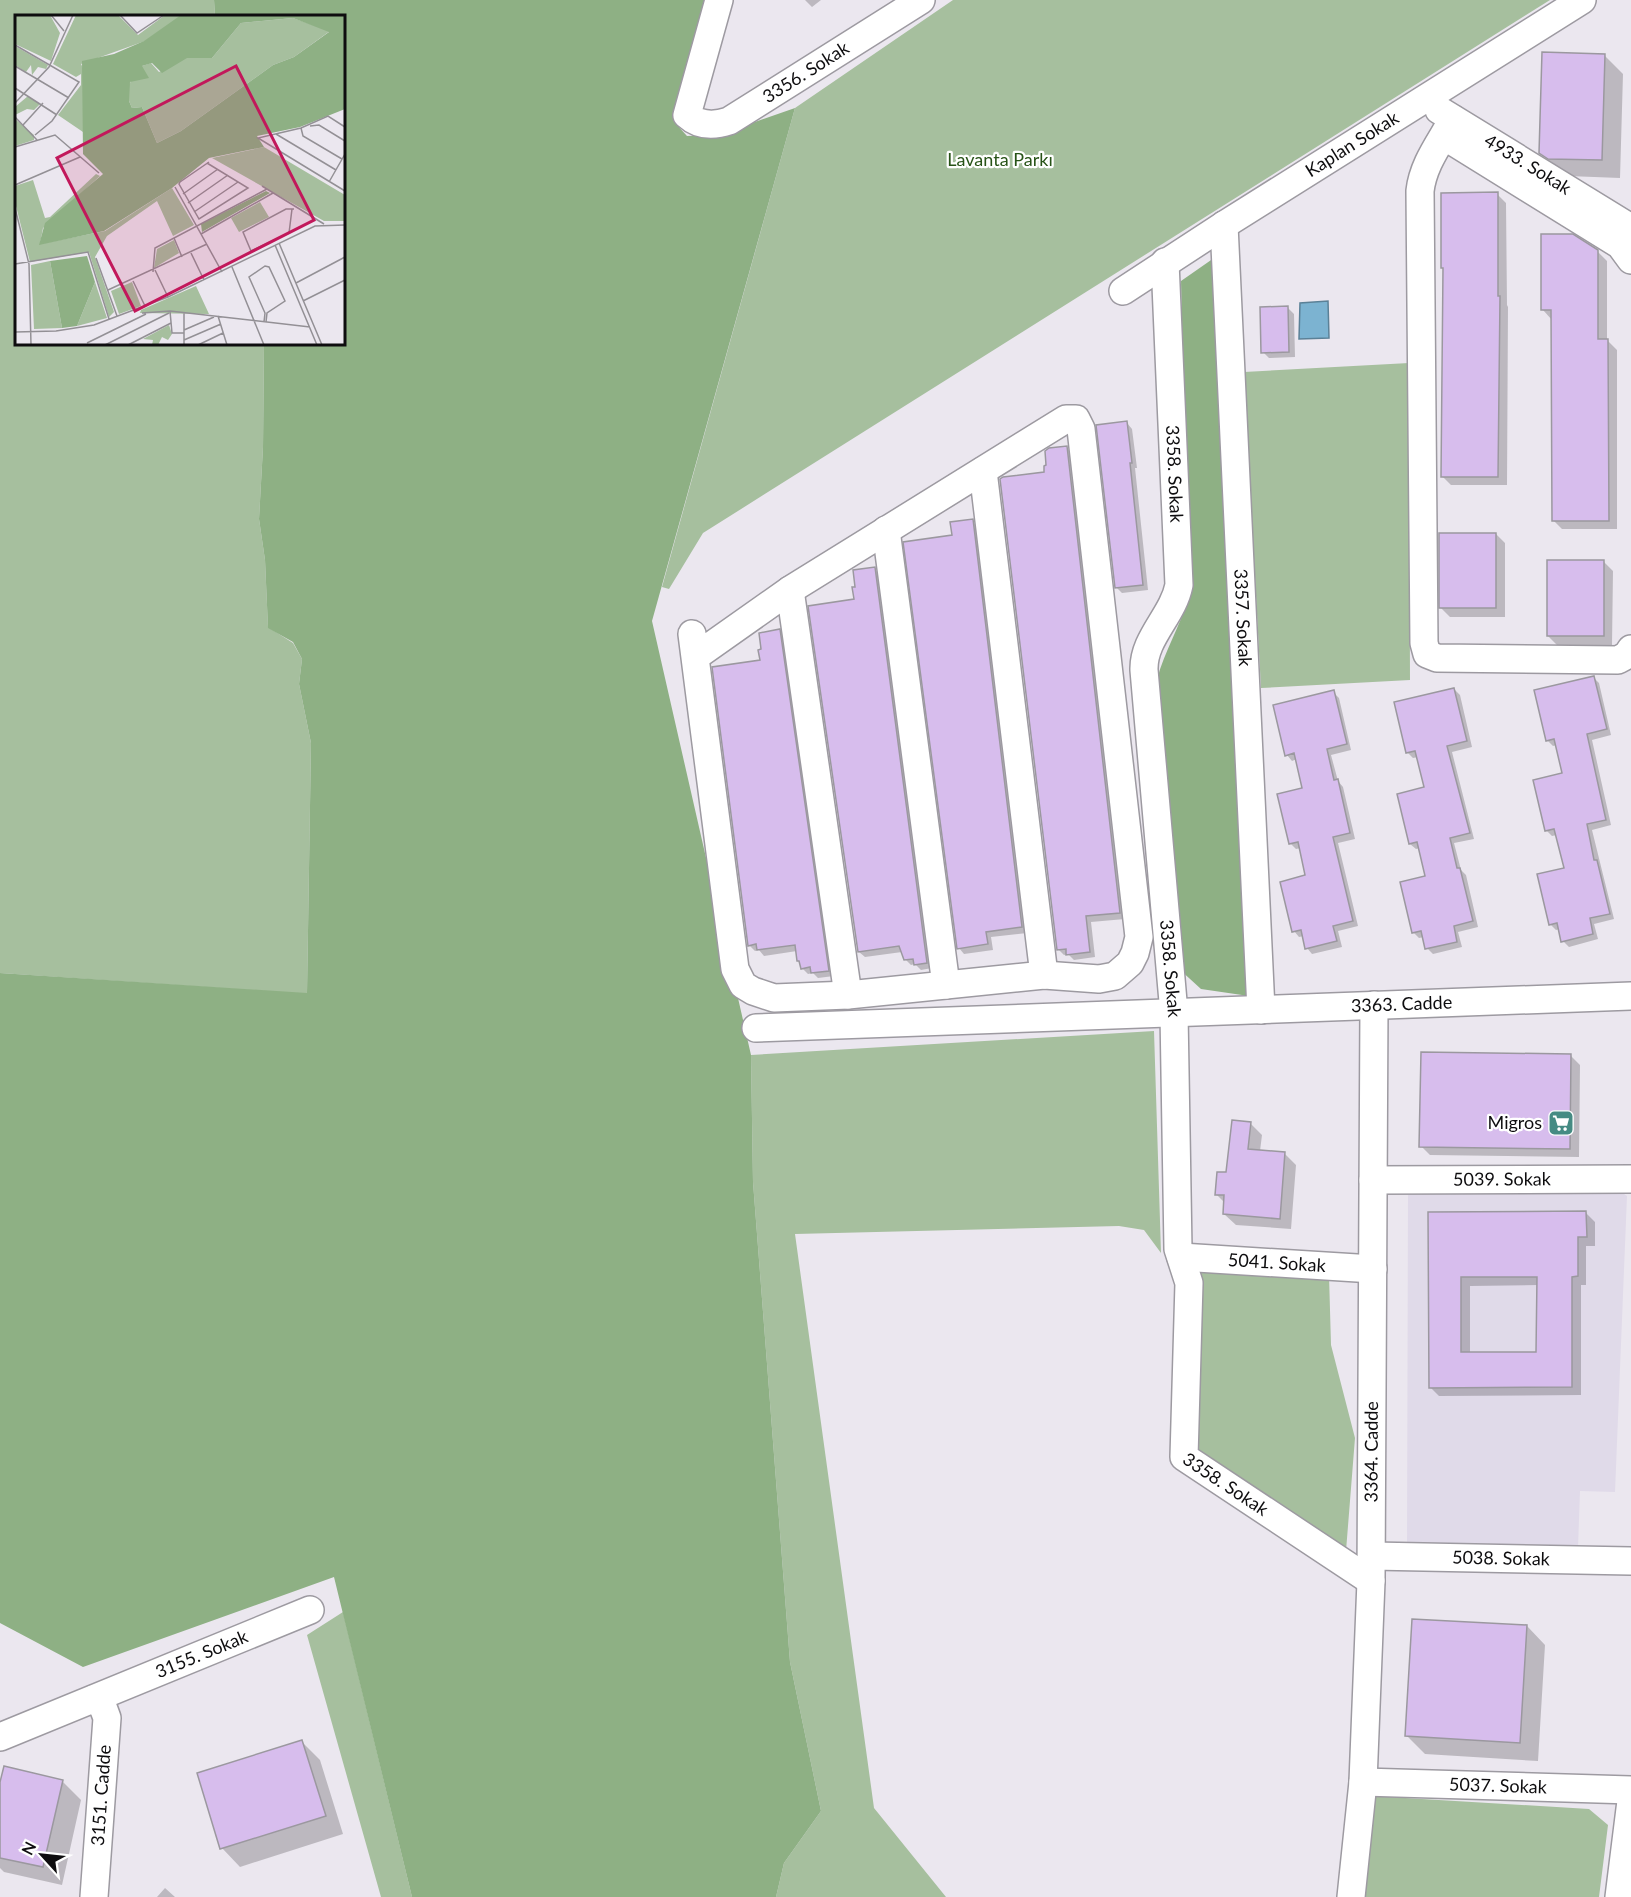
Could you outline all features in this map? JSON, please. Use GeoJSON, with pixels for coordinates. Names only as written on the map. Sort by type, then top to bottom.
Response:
{"type":"FeatureCollection","features":[{"type":"Feature","properties":{"kind":"street","name":"3356. Sokak"},"geometry":{"type":"LineString","coordinates":[[719,0],[687,115],[697,122],[708,124],[729,121],[921,0]]}},
{"type":"Feature","properties":{"kind":"street","name":"Kaplan Sokak"},"geometry":{"type":"LineString","coordinates":[[1123,291],[1165,262],[1582,0]]}},
{"type":"Feature","properties":{"kind":"street","name":"4933. Sokak"},"geometry":{"type":"LineString","coordinates":[[1423,100],[1448,128],[1631,228]]}},
{"type":"Feature","properties":{"kind":"street"},"geometry":{"type":"LineString","coordinates":[[1631,260],[1620,245],[1448,128],[1427,163],[1420,191],[1424,644],[1427,654],[1437,658],[1618,660],[1627,655],[1631,649]]}},
{"type":"Feature","properties":{"kind":"street","name":"3357. Sokak"},"geometry":{"type":"LineString","coordinates":[[1224,225],[1261,1010]]}},
{"type":"Feature","properties":{"kind":"street","name":"3358. Sokak"},"geometry":{"type":"LineString","coordinates":[[1165,262],[1179,585],[1175,600],[1150,642],[1144,661],[1174,1013],[1179,1249],[1189,1283],[1184,1457],[1372,1568]]}},
{"type":"Feature","properties":{"kind":"street"},"geometry":{"type":"LineString","coordinates":[[1066,418],[1076,419],[1082,429],[1139,937],[1130,963],[1115,976],[1099,980],[1044,975],[848,995],[774,998],[753,992],[743,985],[735,969],[693,645],[790,590],[886,530],[1066,418]]}},
{"type":"Feature","properties":{"kind":"street"},"geometry":{"type":"LineString","coordinates":[[983,471],[1044,975]]}},
{"type":"Feature","properties":{"kind":"street"},"geometry":{"type":"LineString","coordinates":[[886,530],[946,985]]}},
{"type":"Feature","properties":{"kind":"street"},"geometry":{"type":"LineString","coordinates":[[790,590],[848,995]]}},
{"type":"Feature","properties":{"kind":"street","name":"3363. Cadde"},"geometry":{"type":"LineString","coordinates":[[756,1028],[1631,996]]}},
{"type":"Feature","properties":{"kind":"street","name":"3364. Cadde"},"geometry":{"type":"LineString","coordinates":[[1351,1897],[1363,1782],[1372,1568],[1374,1005]]}},
{"type":"Feature","properties":{"kind":"street","name":"5039. Sokak"},"geometry":{"type":"LineString","coordinates":[[1373,1180],[1631,1179]]}},
{"type":"Feature","properties":{"kind":"street","name":"5041. Sokak"},"geometry":{"type":"LineString","coordinates":[[1181,1257],[1373,1269]]}},
{"type":"Feature","properties":{"kind":"street","name":"5038. Sokak"},"geometry":{"type":"LineString","coordinates":[[1372,1568],[1631,1561]]}},
{"type":"Feature","properties":{"kind":"street","name":"3155. Sokak"},"geometry":{"type":"LineString","coordinates":[[0,1737],[310,1610]]}},
{"type":"Feature","properties":{"kind":"street","name":"3151. Cadde"},"geometry":{"type":"LineString","coordinates":[[94,1699],[103,1707],[107,1718],[94,1897]]}},
{"type":"Feature","properties":{"kind":"street","name":"5037. Sokak"},"geometry":{"type":"LineString","coordinates":[[1363,1782],[1631,1790]]}},
{"type":"Feature","properties":{"kind":"street"},"geometry":{"type":"LineString","coordinates":[[1619,1897],[1631,1801]]}},
{"type":"Feature","properties":{"kind":"shaded area"},"geometry":{"type":"Polygon","coordinates":[[[1615,1188],[1627,1196],[1615,1492],[1580,1491],[1578,1548],[1407,1546],[1408,1195],[1419,1190],[1615,1188]]]}},
{"type":"Feature","properties":{"kind":"green space"},"geometry":{"type":"Polygon","coordinates":[[[0,0],[214,0],[215,15],[15,15],[15,345],[264,345],[263,447],[259,519],[265,560],[268,627],[293,643],[302,659],[299,684],[311,743],[307,994],[0,973],[0,0]]]}},
{"type":"Feature","properties":{"kind":"green space"},"geometry":{"type":"Polygon","coordinates":[[[214,0],[711,0],[677,125],[687,136],[718,135],[795,108],[652,621],[751,1055],[753,1182],[790,1662],[821,1811],[784,1863],[776,1897],[412,1897],[334,1577],[83,1667],[0,1623],[0,973],[307,993],[311,743],[299,684],[302,659],[293,642],[268,628],[265,560],[259,519],[263,447],[264,345],[345,345],[345,15],[215,15],[214,0]]]}},
{"type":"Feature","properties":{"kind":"green space","name":"Lavanta Parkı"},"geometry":{"type":"Polygon","coordinates":[[[953,0],[1550,0],[703,533],[669,589],[662,587],[795,108],[953,0]]]}},
{"type":"Feature","properties":{"kind":"green space"},"geometry":{"type":"Polygon","coordinates":[[[1214,258],[1255,995],[1201,989],[1178,968],[1157,680],[1188,597],[1181,281],[1214,258]]]}},
{"type":"Feature","properties":{"kind":"green space"},"geometry":{"type":"Polygon","coordinates":[[[1409,363],[1410,680],[1261,688],[1244,372],[1409,363]]]}},
{"type":"Feature","properties":{"kind":"green space"},"geometry":{"type":"Polygon","coordinates":[[[1154,1031],[1161,1253],[1144,1230],[1119,1226],[795,1234],[874,1808],[946,1897],[776,1897],[784,1863],[821,1811],[790,1662],[753,1182],[751,1055],[1154,1031]]]}},
{"type":"Feature","properties":{"kind":"green space"},"geometry":{"type":"Polygon","coordinates":[[[1198,1264],[1329,1275],[1331,1345],[1355,1438],[1346,1551],[1194,1449],[1198,1264]]]}},
{"type":"Feature","properties":{"kind":"green space"},"geometry":{"type":"Polygon","coordinates":[[[343,1612],[412,1897],[381,1897],[307,1635],[343,1612]]]}},
{"type":"Feature","properties":{"kind":"green space"},"geometry":{"type":"Polygon","coordinates":[[[1372,1796],[1589,1809],[1608,1825],[1599,1897],[1363,1897],[1372,1796]]]}},
{"type":"Feature","properties":{"kind":"water"},"geometry":{"type":"Polygon","coordinates":[[[1328,301],[1329,338],[1299,339],[1300,303],[1328,301]]]}},
{"type":"Feature","properties":{"kind":"building"},"geometry":{"type":"Polygon","coordinates":[[[1542,52],[1605,54],[1602,160],[1548,159],[1539,153],[1542,52]]]}},
{"type":"Feature","properties":{"kind":"building"},"geometry":{"type":"Polygon","coordinates":[[[1498,192],[1498,296],[1500,296],[1498,477],[1441,477],[1443,268],[1441,268],[1441,193],[1498,192]]]}},
{"type":"Feature","properties":{"kind":"building"},"geometry":{"type":"Polygon","coordinates":[[[1541,234],[1573,234],[1598,250],[1598,339],[1608,339],[1609,521],[1552,521],[1551,310],[1541,310],[1541,234]]]}},
{"type":"Feature","properties":{"kind":"building"},"geometry":{"type":"Polygon","coordinates":[[[1288,306],[1289,352],[1261,353],[1260,307],[1288,306]]]}},
{"type":"Feature","properties":{"kind":"building"},"geometry":{"type":"Polygon","coordinates":[[[1127,421],[1143,585],[1115,588],[1096,425],[1127,421]]]}},
{"type":"Feature","properties":{"kind":"building"},"geometry":{"type":"Polygon","coordinates":[[[1067,446],[1120,913],[1086,916],[1090,952],[1066,955],[1066,949],[1057,950],[1000,479],[1044,472],[1045,451],[1049,448],[1067,446]]]}},
{"type":"Feature","properties":{"kind":"building"},"geometry":{"type":"Polygon","coordinates":[[[973,519],[1022,927],[986,932],[988,944],[957,949],[903,542],[952,535],[950,522],[973,519]]]}},
{"type":"Feature","properties":{"kind":"building"},"geometry":{"type":"Polygon","coordinates":[[[1439,533],[1496,533],[1496,608],[1439,608],[1439,533]]]}},
{"type":"Feature","properties":{"kind":"building"},"geometry":{"type":"Polygon","coordinates":[[[1547,560],[1604,560],[1604,636],[1547,636],[1547,560]]]}},
{"type":"Feature","properties":{"kind":"building"},"geometry":{"type":"Polygon","coordinates":[[[875,567],[927,963],[914,965],[913,959],[904,960],[899,946],[858,952],[808,606],[854,599],[853,570],[875,567]]]}},
{"type":"Feature","properties":{"kind":"building"},"geometry":{"type":"Polygon","coordinates":[[[780,629],[829,971],[811,973],[810,967],[801,969],[797,961],[795,945],[757,950],[756,944],[748,946],[712,667],[760,660],[759,633],[780,629]]]}},
{"type":"Feature","properties":{"kind":"building"},"geometry":{"type":"Polygon","coordinates":[[[1594,676],[1607,729],[1587,734],[1606,820],[1587,824],[1594,860],[1597,860],[1610,914],[1590,918],[1593,934],[1561,942],[1557,923],[1549,925],[1537,874],[1564,868],[1554,829],[1545,831],[1533,780],[1562,773],[1554,739],[1546,741],[1534,690],[1594,676]]]}},
{"type":"Feature","properties":{"kind":"building"},"geometry":{"type":"Polygon","coordinates":[[[1454,688],[1467,741],[1447,746],[1470,833],[1450,838],[1473,921],[1454,926],[1457,942],[1425,949],[1421,931],[1412,933],[1400,882],[1425,876],[1417,842],[1409,844],[1397,794],[1424,787],[1415,751],[1406,753],[1394,702],[1454,688]]]}},
{"type":"Feature","properties":{"kind":"building"},"geometry":{"type":"Polygon","coordinates":[[[1334,690],[1347,744],[1327,749],[1334,780],[1338,779],[1350,833],[1333,837],[1353,921],[1333,926],[1337,941],[1305,949],[1301,930],[1292,932],[1280,882],[1305,875],[1298,842],[1289,844],[1277,794],[1302,788],[1294,753],[1285,756],[1273,705],[1334,690]]]}},
{"type":"Feature","properties":{"kind":"building"},"geometry":{"type":"Polygon","coordinates":[[[1421,1052],[1571,1054],[1570,1149],[1419,1147],[1421,1052]]]}},
{"type":"Feature","properties":{"kind":"building"},"geometry":{"type":"Polygon","coordinates":[[[1232,1120],[1251,1122],[1248,1149],[1285,1152],[1280,1219],[1223,1214],[1224,1195],[1215,1195],[1217,1172],[1226,1172],[1232,1120]]]}},
{"type":"Feature","properties":{"kind":"building"},"geometry":{"type":"Polygon","coordinates":[[[1586,1211],[1587,1237],[1578,1237],[1578,1276],[1572,1277],[1572,1387],[1429,1388],[1428,1212],[1586,1211]],[[1461,1277],[1461,1352],[1536,1352],[1537,1277],[1461,1277]]]}},
{"type":"Feature","properties":{"kind":"building"},"geometry":{"type":"Polygon","coordinates":[[[1412,1619],[1527,1625],[1520,1743],[1405,1736],[1412,1619]]]}},
{"type":"Feature","properties":{"kind":"building"},"geometry":{"type":"Polygon","coordinates":[[[302,1740],[326,1816],[220,1849],[197,1773],[302,1740]]]}},
{"type":"Feature","properties":{"kind":"building"},"geometry":{"type":"Polygon","coordinates":[[[4,1766],[63,1780],[43,1867],[0,1858],[0,1782],[4,1766]]]}},
{"type":"Feature","properties":{"kind":"place","name":"Migros"},"geometry":{"type":"Point","coordinates":[1561,1123]}}]}
